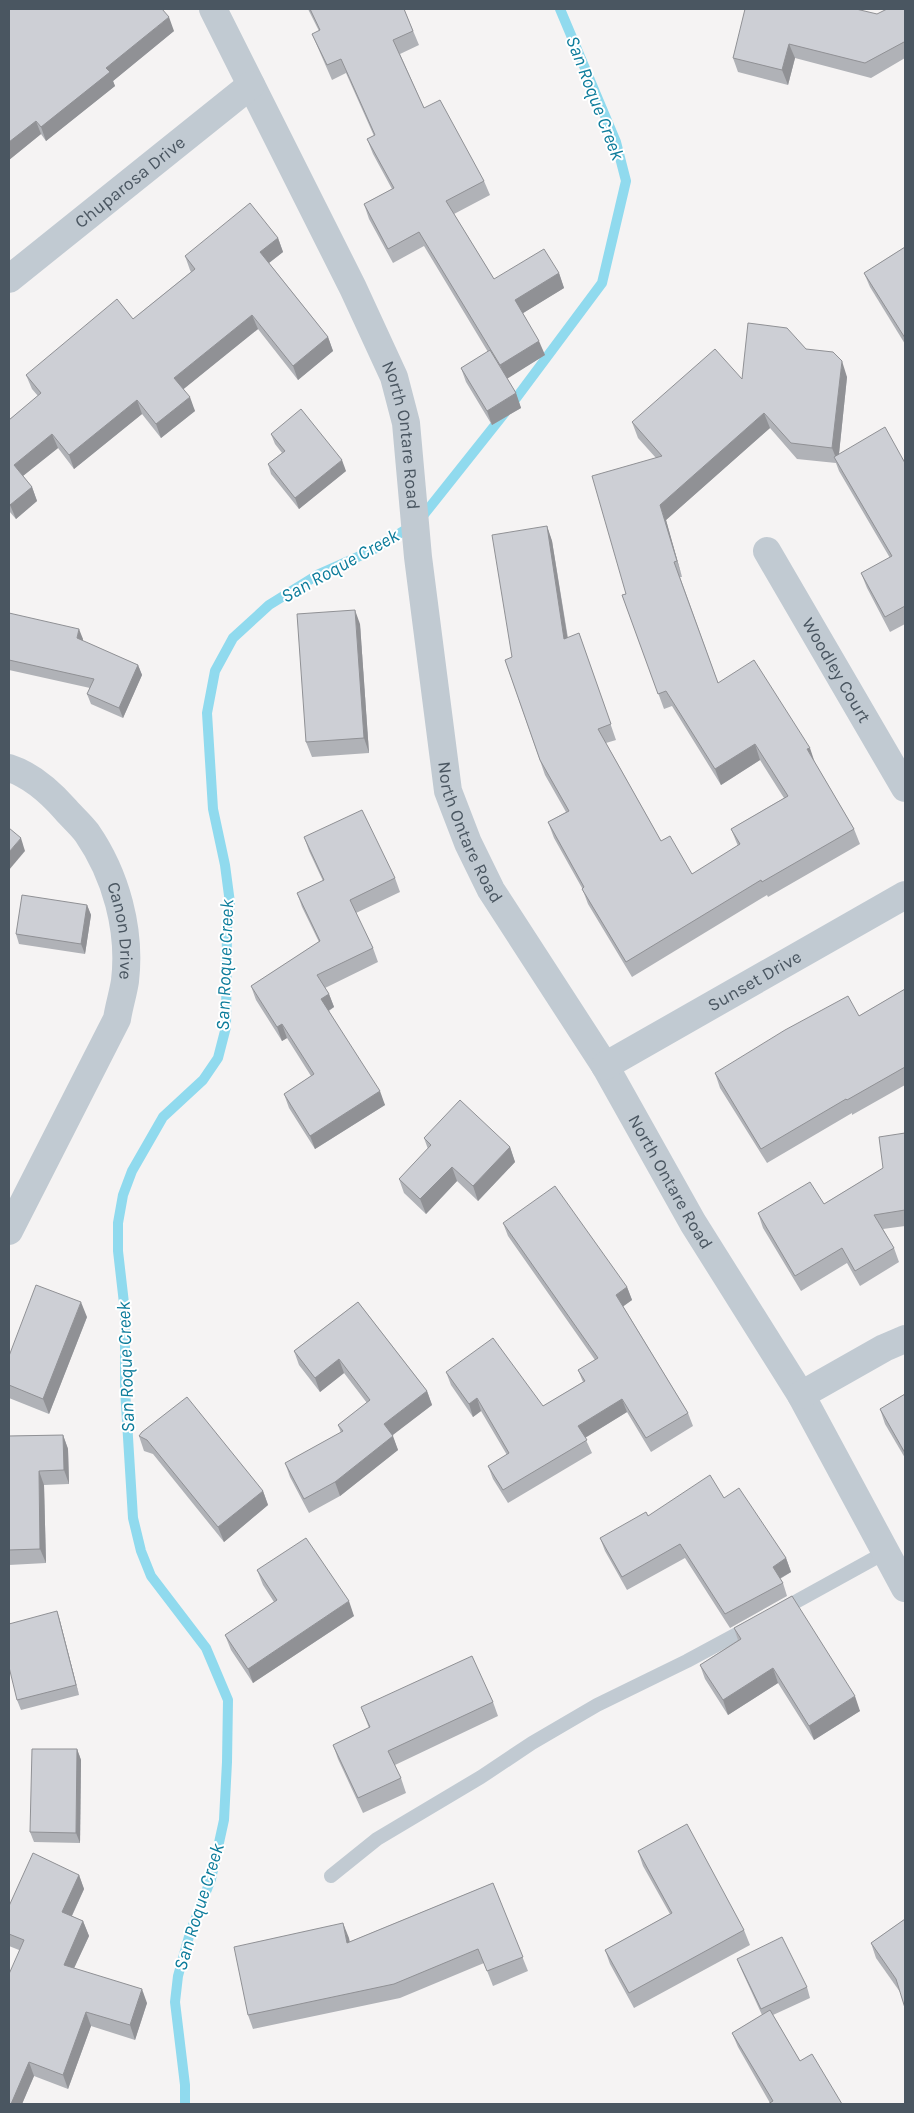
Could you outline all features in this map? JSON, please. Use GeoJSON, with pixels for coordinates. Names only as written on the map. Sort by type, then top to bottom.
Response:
{"type":"FeatureCollection","features":[{"type":"Feature","properties":{"kind":"street","name":"North Ontare Road"},"geometry":{"type":"LineString","coordinates":[[213,9],[353,288],[394,377],[406,423],[418,557],[448,791],[468,843],[491,890],[605,1066],[693,1223],[802,1395],[905,1588]]}},
{"type":"Feature","properties":{"kind":"street","name":"Chuparosa Drive"},"geometry":{"type":"LineString","coordinates":[[9,279],[251,86]]}},
{"type":"Feature","properties":{"kind":"street","name":"Woodley Court"},"geometry":{"type":"LineString","coordinates":[[767,551],[905,788]]}},
{"type":"Feature","properties":{"kind":"street","name":"Canon Drive"},"geometry":{"type":"LineString","coordinates":[[9,768],[42,786],[86,832],[106,865],[118,900],[126,944],[125,982],[116,1019],[9,1231]]}},
{"type":"Feature","properties":{"kind":"street","name":"Sunset Drive"},"geometry":{"type":"LineString","coordinates":[[605,1066],[905,895]]}},
{"type":"Feature","properties":{"kind":"street"},"geometry":{"type":"LineString","coordinates":[[802,1395],[884,1348],[905,1339]]}},
{"type":"Feature","properties":{"kind":"lane"},"geometry":{"type":"LineString","coordinates":[[331,1876],[377,1839],[481,1777],[532,1743],[597,1706],[687,1661],[886,1552]]}},
{"type":"Feature","properties":{"kind":"building"},"geometry":{"type":"Polygon","coordinates":[[[9,9],[162,9],[169,17],[106,68],[110,72],[41,127],[36,121],[9,142],[9,9]]]}},
{"type":"Feature","properties":{"kind":"building"},"geometry":{"type":"Polygon","coordinates":[[[310,9],[404,9],[413,31],[393,40],[424,108],[440,100],[484,181],[446,201],[494,279],[544,249],[559,273],[515,300],[539,341],[500,365],[419,232],[388,249],[364,204],[394,188],[367,139],[375,135],[341,59],[327,65],[312,34],[320,30],[310,9]]]}},
{"type":"Feature","properties":{"kind":"building"},"geometry":{"type":"Polygon","coordinates":[[[745,9],[856,9],[877,14],[887,9],[905,9],[905,43],[865,63],[789,44],[782,70],[733,58],[745,9]]]}},
{"type":"Feature","properties":{"kind":"building"},"geometry":{"type":"Polygon","coordinates":[[[250,203],[278,238],[260,252],[328,337],[293,366],[252,315],[174,378],[190,397],[156,424],[137,400],[69,455],[52,434],[14,465],[32,487],[10,505],[9,420],[41,393],[26,375],[117,299],[133,319],[195,269],[185,256],[250,203]]]}},
{"type":"Feature","properties":{"kind":"building"},"geometry":{"type":"Polygon","coordinates":[[[905,247],[905,338],[864,273],[905,247]]]}},
{"type":"Feature","properties":{"kind":"building"},"geometry":{"type":"Polygon","coordinates":[[[748,323],[787,328],[806,349],[833,352],[842,361],[832,448],[791,443],[764,413],[660,505],[677,561],[674,562],[718,683],[754,660],[810,748],[807,749],[854,829],[762,882],[761,880],[626,962],[582,889],[584,887],[548,822],[569,811],[540,760],[505,660],[512,657],[492,535],[547,526],[564,639],[579,633],[611,724],[598,729],[661,841],[670,836],[692,874],[740,844],[731,829],[788,796],[755,744],[715,769],[666,691],[658,694],[622,595],[626,594],[592,476],[662,456],[632,422],[715,349],[742,379],[748,323]]]}},
{"type":"Feature","properties":{"kind":"building"},"geometry":{"type":"Polygon","coordinates":[[[490,350],[516,393],[487,411],[461,368],[490,350]]]}},
{"type":"Feature","properties":{"kind":"building"},"geometry":{"type":"Polygon","coordinates":[[[301,409],[342,460],[295,498],[268,464],[285,451],[271,434],[301,409]]]}},
{"type":"Feature","properties":{"kind":"building"},"geometry":{"type":"Polygon","coordinates":[[[885,427],[905,463],[905,606],[885,617],[861,573],[892,556],[834,457],[885,427]]]}},
{"type":"Feature","properties":{"kind":"building"},"geometry":{"type":"Polygon","coordinates":[[[355,610],[364,738],[306,742],[297,614],[355,610]]]}},
{"type":"Feature","properties":{"kind":"building"},"geometry":{"type":"Polygon","coordinates":[[[9,613],[79,629],[77,638],[138,665],[119,708],[87,694],[94,679],[9,660],[9,613]]]}},
{"type":"Feature","properties":{"kind":"building"},"geometry":{"type":"Polygon","coordinates":[[[362,810],[395,878],[350,900],[373,948],[317,975],[329,994],[321,999],[380,1091],[310,1136],[284,1094],[314,1074],[282,1024],[277,1027],[251,986],[320,941],[297,893],[324,880],[304,837],[362,810]]]}},
{"type":"Feature","properties":{"kind":"building"},"geometry":{"type":"Polygon","coordinates":[[[9,828],[21,838],[9,852],[9,828]]]}},
{"type":"Feature","properties":{"kind":"building"},"geometry":{"type":"Polygon","coordinates":[[[22,895],[87,905],[81,944],[16,934],[22,895]]]}},
{"type":"Feature","properties":{"kind":"building"},"geometry":{"type":"Polygon","coordinates":[[[905,989],[905,1067],[761,1149],[715,1073],[785,1030],[848,996],[859,1016],[905,989]]]}},
{"type":"Feature","properties":{"kind":"building"},"geometry":{"type":"Polygon","coordinates":[[[460,1100],[510,1147],[473,1186],[452,1167],[420,1199],[399,1179],[431,1145],[424,1138],[460,1100]]]}},
{"type":"Feature","properties":{"kind":"building"},"geometry":{"type":"Polygon","coordinates":[[[905,1133],[905,1210],[874,1215],[894,1248],[855,1271],[842,1248],[795,1276],[758,1213],[810,1182],[824,1204],[883,1168],[879,1137],[905,1133]]]}},
{"type":"Feature","properties":{"kind":"building"},"geometry":{"type":"Polygon","coordinates":[[[555,1186],[627,1287],[616,1295],[688,1413],[646,1438],[622,1399],[578,1426],[587,1440],[503,1490],[488,1466],[509,1453],[477,1398],[469,1404],[446,1372],[493,1338],[543,1406],[585,1381],[578,1370],[598,1358],[503,1223],[555,1186]]]}},
{"type":"Feature","properties":{"kind":"building"},"geometry":{"type":"Polygon","coordinates":[[[36,1285],[81,1302],[43,1399],[9,1385],[9,1356],[36,1285]]]}},
{"type":"Feature","properties":{"kind":"building"},"geometry":{"type":"Polygon","coordinates":[[[358,1302],[427,1391],[384,1424],[393,1436],[335,1482],[304,1499],[285,1463],[343,1431],[338,1425],[370,1400],[339,1359],[315,1378],[294,1351],[358,1302]]]}},
{"type":"Feature","properties":{"kind":"building"},"geometry":{"type":"Polygon","coordinates":[[[905,1394],[905,1453],[880,1409],[905,1394]]]}},
{"type":"Feature","properties":{"kind":"building"},"geometry":{"type":"Polygon","coordinates":[[[187,1397],[263,1491],[218,1527],[147,1440],[139,1436],[187,1397]]]}},
{"type":"Feature","properties":{"kind":"building"},"geometry":{"type":"Polygon","coordinates":[[[63,1435],[64,1470],[39,1471],[40,1549],[9,1550],[9,1436],[63,1435]]]}},
{"type":"Feature","properties":{"kind":"building"},"geometry":{"type":"Polygon","coordinates":[[[710,1475],[724,1498],[739,1488],[786,1558],[773,1567],[783,1583],[725,1614],[680,1544],[622,1577],[600,1538],[646,1512],[648,1516],[710,1475]]]}},
{"type":"Feature","properties":{"kind":"building"},"geometry":{"type":"Polygon","coordinates":[[[306,1538],[349,1601],[248,1669],[225,1635],[277,1600],[257,1570],[306,1538]]]}},
{"type":"Feature","properties":{"kind":"building"},"geometry":{"type":"Polygon","coordinates":[[[792,1596],[855,1696],[809,1726],[773,1668],[723,1700],[700,1665],[741,1639],[734,1628],[792,1596]]]}},
{"type":"Feature","properties":{"kind":"building"},"geometry":{"type":"Polygon","coordinates":[[[57,1611],[76,1685],[17,1700],[9,1667],[9,1624],[57,1611]]]}},
{"type":"Feature","properties":{"kind":"building"},"geometry":{"type":"Polygon","coordinates":[[[472,1656],[493,1702],[388,1751],[401,1778],[358,1798],[333,1745],[370,1727],[361,1707],[472,1656]]]}},
{"type":"Feature","properties":{"kind":"building"},"geometry":{"type":"Polygon","coordinates":[[[32,1749],[77,1749],[76,1833],[30,1832],[32,1749]]]}},
{"type":"Feature","properties":{"kind":"building"},"geometry":{"type":"Polygon","coordinates":[[[687,1824],[744,1930],[629,1993],[605,1950],[672,1913],[638,1851],[687,1824]]]}},
{"type":"Feature","properties":{"kind":"building"},"geometry":{"type":"Polygon","coordinates":[[[33,1853],[79,1875],[62,1912],[83,1921],[64,1965],[142,1989],[130,2025],[86,2012],[63,2075],[29,2062],[11,2104],[9,2104],[9,1974],[24,1940],[9,1934],[9,1906],[33,1853]]]}},
{"type":"Feature","properties":{"kind":"building"},"geometry":{"type":"Polygon","coordinates":[[[493,1883],[523,1957],[487,1971],[478,1949],[394,1984],[248,2015],[234,1947],[343,1923],[347,1943],[493,1883]]]}},
{"type":"Feature","properties":{"kind":"building"},"geometry":{"type":"Polygon","coordinates":[[[905,1919],[905,2008],[896,1979],[871,1943],[905,1919]]]}},
{"type":"Feature","properties":{"kind":"building"},"geometry":{"type":"Polygon","coordinates":[[[782,1937],[807,1987],[761,2009],[737,1959],[782,1937]]]}},
{"type":"Feature","properties":{"kind":"building"},"geometry":{"type":"Polygon","coordinates":[[[770,2010],[800,2061],[812,2054],[842,2104],[768,2104],[773,2101],[732,2033],[770,2010]]]}},
{"type":"Feature","properties":{"kind":"waterway","name":"San Roque Creek"},"geometry":{"type":"LineString","coordinates":[[185,2104],[185,2085],[175,2002],[178,1976],[190,1933],[211,1879],[224,1820],[228,1700],[206,1648],[151,1576],[141,1551],[133,1518],[125,1389],[125,1312],[118,1251],[118,1223],[123,1195],[132,1171],[163,1117],[203,1080],[218,1058],[226,1027],[227,928],[230,903],[225,865],[213,809],[207,713],[215,671],[233,638],[269,605],[319,574],[371,551],[418,522],[511,405],[602,283],[626,181],[616,142],[560,9]]}}]}
